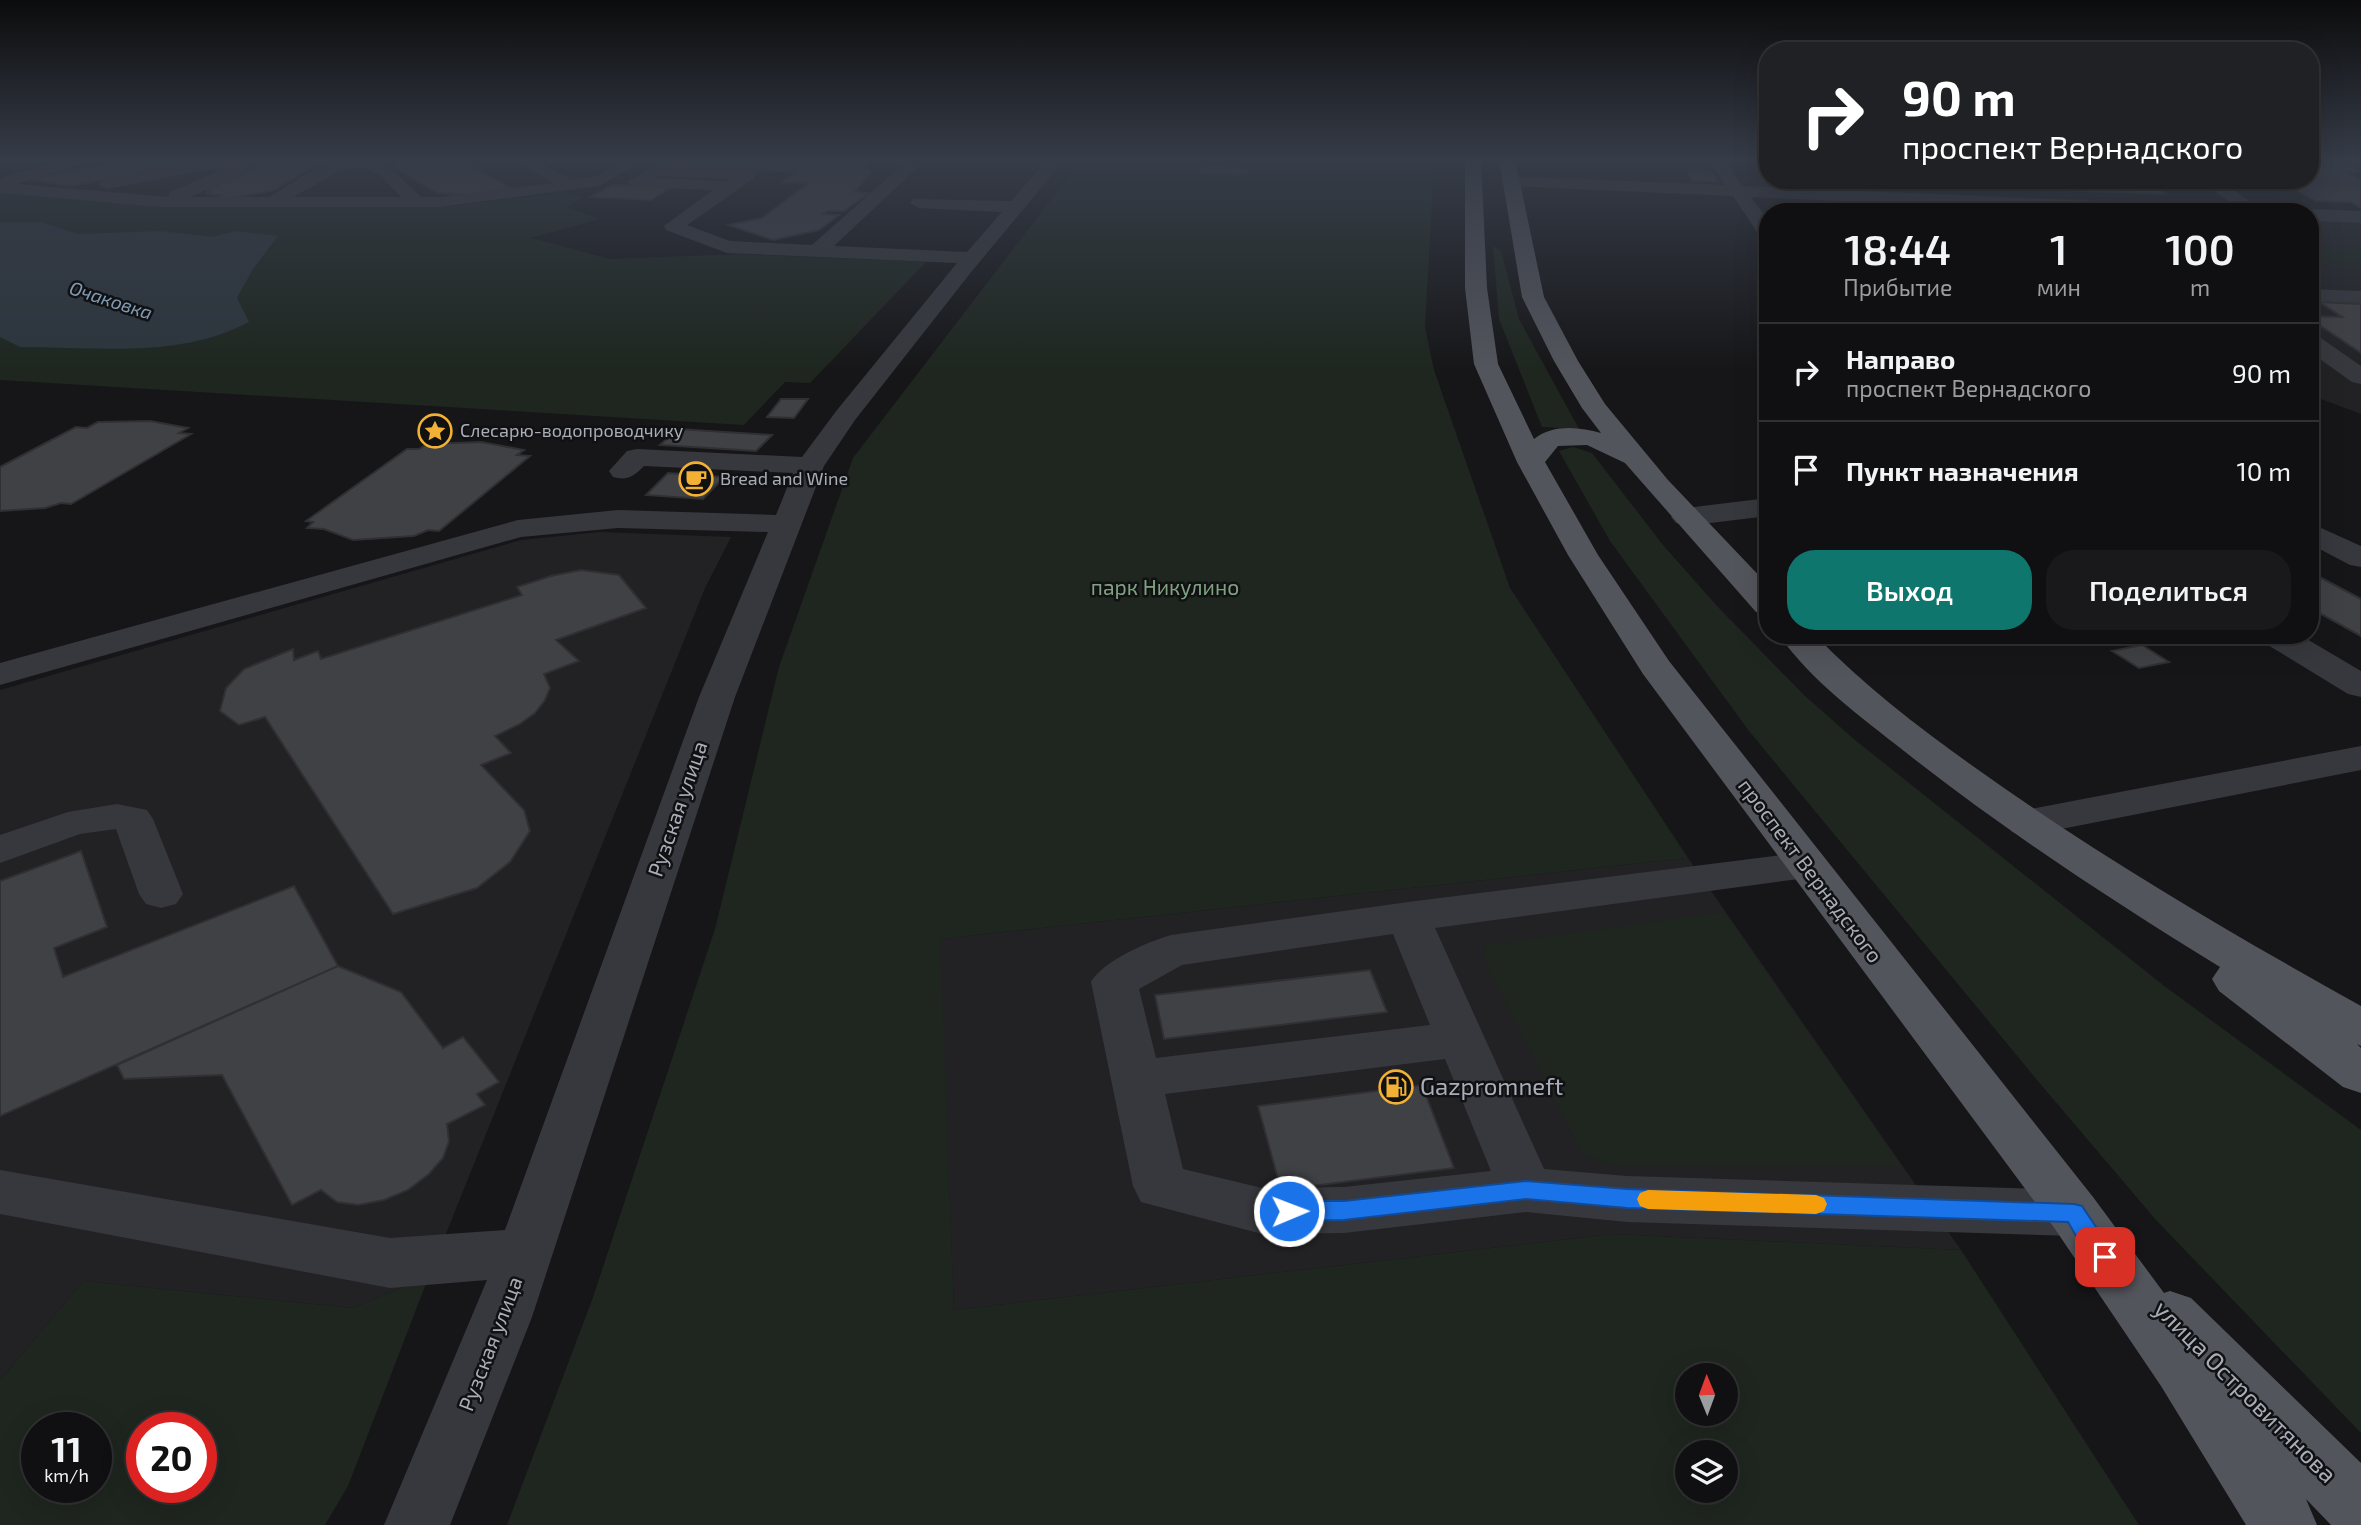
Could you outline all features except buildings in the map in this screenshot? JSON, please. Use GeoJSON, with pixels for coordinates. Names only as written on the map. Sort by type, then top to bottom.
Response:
{"type":"FeatureCollection","features":[{"type":"Feature","properties":{"kind":"main road","name":"проспект Вернадского"},"geometry":{"type":"LineString","coordinates":[[1475,230],[1476,288],[1486,364],[1531,462],[1583,555],[1655,667],[2074,1213],[2182,1366],[2284,1525]]}},
{"type":"Feature","properties":{"kind":"main road"},"geometry":{"type":"LineString","coordinates":[[1520,230],[1533,297],[1566,361],[1595,408],[1686,517],[1759,595]]}},
{"type":"Feature","properties":{"kind":"main road"},"geometry":{"type":"LineString","coordinates":[[1531,462],[1536,448],[1548,440],[1563,436],[1602,440],[1636,459]]}},
{"type":"Feature","properties":{"kind":"main road"},"geometry":{"type":"LineString","coordinates":[[1804,644],[1832,674],[1898,729],[2361,1074]]}},
{"type":"Feature","properties":{"kind":"main road"},"geometry":{"type":"LineString","coordinates":[[2026,823],[2199,933],[2361,1028]]}},
{"type":"Feature","properties":{"kind":"main road","name":"улица Островитянова"},"geometry":{"type":"LineString","coordinates":[[2074,1213],[2195,1344],[2361,1509]]}},
{"type":"Feature","properties":{"kind":"street"},"geometry":{"type":"LineString","coordinates":[[684,230],[727,247],[973,258]]}},
{"type":"Feature","properties":{"kind":"street"},"geometry":{"type":"LineString","coordinates":[[817,251],[840,230]]}},
{"type":"Feature","properties":{"kind":"street","name":"Рузская улица"},"geometry":{"type":"LineString","coordinates":[[417,1525],[503,1317],[717,697],[786,524],[817,456],[996,230]]}},
{"type":"Feature","properties":{"kind":"street"},"geometry":{"type":"LineString","coordinates":[[2319,295],[2361,297]]}},
{"type":"Feature","properties":{"kind":"street"},"geometry":{"type":"LineString","coordinates":[[2319,347],[2361,377]]}},
{"type":"Feature","properties":{"kind":"street"},"geometry":{"type":"LineString","coordinates":[[764,443],[817,456]]}},
{"type":"Feature","properties":{"kind":"street"},"geometry":{"type":"LineString","coordinates":[[624,471],[637,457],[817,456]]}},
{"type":"Feature","properties":{"kind":"street"},"geometry":{"type":"LineString","coordinates":[[1686,517],[1759,508]]}},
{"type":"Feature","properties":{"kind":"street"},"geometry":{"type":"LineString","coordinates":[[0,674],[518,529],[557,521],[601,519],[786,524]]}},
{"type":"Feature","properties":{"kind":"street"},"geometry":{"type":"LineString","coordinates":[[2319,537],[2361,558]]}},
{"type":"Feature","properties":{"kind":"street"},"geometry":{"type":"LineString","coordinates":[[2290,644],[2361,686]]}},
{"type":"Feature","properties":{"kind":"street"},"geometry":{"type":"LineString","coordinates":[[2026,823],[2361,758]]}},
{"type":"Feature","properties":{"kind":"street"},"geometry":{"type":"LineString","coordinates":[[0,850],[88,819],[116,815],[133,819],[161,894]]}},
{"type":"Feature","properties":{"kind":"street"},"geometry":{"type":"LineString","coordinates":[[1807,866],[1408,917],[1171,951],[1115,982],[1160,1186],[1262,1212],[1344,1210],[1526,1190],[1627,1199],[2074,1213]]}},
{"type":"Feature","properties":{"kind":"street"},"geometry":{"type":"LineString","coordinates":[[1408,917],[1526,1190]]}},
{"type":"Feature","properties":{"kind":"street"},"geometry":{"type":"LineString","coordinates":[[1136,1079],[1460,1039]]}},
{"type":"Feature","properties":{"kind":"street"},"geometry":{"type":"LineString","coordinates":[[0,1192],[390,1263],[526,1253]]}},
{"type":"Feature","properties":{"kind":"shaded area"},"geometry":{"type":"Polygon","coordinates":[[[2319,230],[2361,230],[2361,414],[2319,398],[2319,230]]]}},
{"type":"Feature","properties":{"kind":"shaded area"},"geometry":{"type":"Polygon","coordinates":[[[600,532],[731,537],[705,588],[429,1276],[353,1308],[83,1281],[0,1380],[0,690],[521,540],[600,532]]]}},
{"type":"Feature","properties":{"kind":"shaded area","name":"Gazpromneft"},"geometry":{"type":"Polygon","coordinates":[[[1688,858],[1961,1250],[1612,1234],[954,1310],[939,939],[1688,858]]]}},
{"type":"Feature","properties":{"kind":"green space"},"geometry":{"type":"Polygon","coordinates":[[[0,230],[559,230],[531,238],[610,259],[740,254],[926,262],[810,383],[785,382],[744,425],[0,380],[0,230]]]}},
{"type":"Feature","properties":{"kind":"green space","name":"парк Никулино"},"geometry":{"type":"Polygon","coordinates":[[[1027,230],[1430,230],[1425,327],[1434,370],[1510,588],[1688,858],[940,939],[954,1310],[1612,1234],[1961,1250],[2139,1525],[507,1525],[592,1300],[715,929],[779,667],[853,458],[1027,230]]]}},
{"type":"Feature","properties":{"kind":"green space"},"geometry":{"type":"Polygon","coordinates":[[[1493,246],[1501,251],[1519,319],[1579,429],[1542,427],[1499,319],[1493,246]]]}},
{"type":"Feature","properties":{"kind":"green space"},"geometry":{"type":"Polygon","coordinates":[[[2319,248],[2361,250],[2361,267],[2319,265],[2319,248]]]}},
{"type":"Feature","properties":{"kind":"green space"},"geometry":{"type":"Polygon","coordinates":[[[1573,447],[1592,453],[1663,545],[1717,606],[1804,695],[1855,740],[2163,985],[2361,1130],[2361,1433],[2156,1220],[1749,731],[1610,541],[1559,451],[1573,447]]]}},
{"type":"Feature","properties":{"kind":"green space"},"geometry":{"type":"Polygon","coordinates":[[[1724,912],[1901,1165],[1611,1165],[1582,1153],[1482,956],[1487,945],[1724,912]]]}},
{"type":"Feature","properties":{"kind":"green space"},"geometry":{"type":"Polygon","coordinates":[[[429,1276],[348,1486],[325,1525],[0,1525],[0,1380],[83,1281],[353,1308],[429,1276]]]}},
{"type":"Feature","properties":{"kind":"water","name":"Очаковка"},"geometry":{"type":"Polygon","coordinates":[[[0,230],[66,230],[78,234],[160,231],[212,237],[236,231],[278,236],[253,269],[237,298],[249,322],[222,334],[195,342],[166,346],[108,349],[20,347],[0,337],[0,230]]]}},
{"type":"Feature","properties":{"kind":"slow traffic"},"geometry":{"type":"LineString","coordinates":[[1648,1199],[1816,1204]]}},
{"type":"Feature","properties":{"kind":"place","name":"Слесарю-водопроводчику"},"geometry":{"type":"Point","coordinates":[435,431]}},
{"type":"Feature","properties":{"kind":"place","name":"Bread and Wine"},"geometry":{"type":"Point","coordinates":[696,479]}},
{"type":"Feature","properties":{"kind":"place","name":"Gazpromneft"},"geometry":{"type":"Point","coordinates":[1396,1087]}},
{"type":"Feature","properties":{"kind":"route"},"geometry":{"type":"LineString","coordinates":[[1289,1211],[1344,1210],[1526,1190],[1627,1199],[2074,1213],[2105,1257]]}}]}
